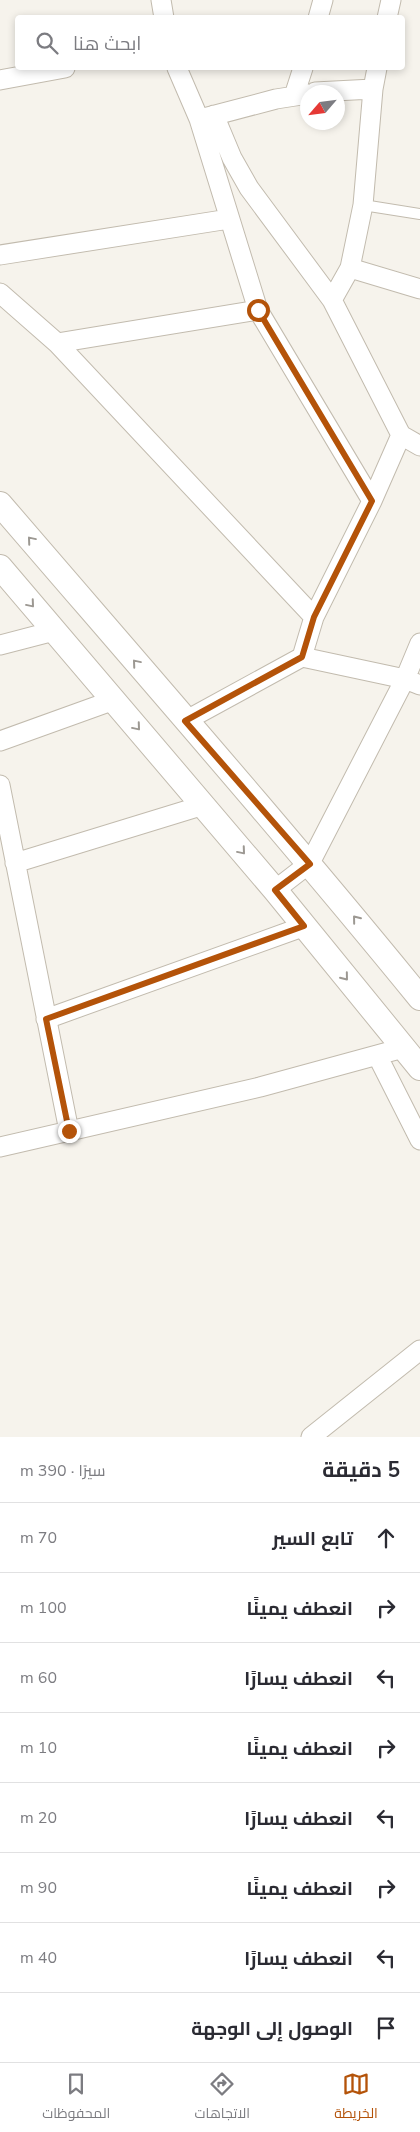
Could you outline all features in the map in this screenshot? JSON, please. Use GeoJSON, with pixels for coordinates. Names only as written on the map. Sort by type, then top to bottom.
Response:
{"type":"FeatureCollection","features":[{"type":"Feature","properties":{"kind":"street"},"geometry":{"type":"LineString","coordinates":[[161,0],[164,15]]}},
{"type":"Feature","properties":{"kind":"street"},"geometry":{"type":"LineString","coordinates":[[319,15],[323,0]]}},
{"type":"Feature","properties":{"kind":"street"},"geometry":{"type":"LineString","coordinates":[[388,15],[390,0]]}},
{"type":"Feature","properties":{"kind":"street"},"geometry":{"type":"LineString","coordinates":[[0,80],[54,70]]}},
{"type":"Feature","properties":{"kind":"street"},"geometry":{"type":"LineString","coordinates":[[178,70],[249,188],[332,300],[401,435],[420,446]]}},
{"type":"Feature","properties":{"kind":"street"},"geometry":{"type":"LineString","coordinates":[[302,85],[303,70]]}},
{"type":"Feature","properties":{"kind":"street"},"geometry":{"type":"LineString","coordinates":[[332,300],[350,268],[363,205],[372,89],[377,70]]}},
{"type":"Feature","properties":{"kind":"street"},"geometry":{"type":"LineString","coordinates":[[345,90],[372,89]]}},
{"type":"Feature","properties":{"kind":"street"},"geometry":{"type":"LineString","coordinates":[[207,117],[300,95]]}},
{"type":"Feature","properties":{"kind":"street"},"geometry":{"type":"LineString","coordinates":[[207,117],[229,219],[258,310],[372,501]]}},
{"type":"Feature","properties":{"kind":"street"},"geometry":{"type":"LineString","coordinates":[[0,255],[229,219]]}},
{"type":"Feature","properties":{"kind":"street"},"geometry":{"type":"LineString","coordinates":[[350,268],[420,289]]}},
{"type":"Feature","properties":{"kind":"street"},"geometry":{"type":"LineString","coordinates":[[0,293],[57,343],[314,617]]}},
{"type":"Feature","properties":{"kind":"street"},"geometry":{"type":"LineString","coordinates":[[57,343],[258,310]]}},
{"type":"Feature","properties":{"kind":"street"},"geometry":{"type":"LineString","coordinates":[[302,657],[314,617],[372,501],[401,435]]}},
{"type":"Feature","properties":{"kind":"street"},"geometry":{"type":"LineString","coordinates":[[0,504],[310,864],[420,998]]}},
{"type":"Feature","properties":{"kind":"street"},"geometry":{"type":"LineString","coordinates":[[0,567],[204,805],[420,1068]]}},
{"type":"Feature","properties":{"kind":"street"},"geometry":{"type":"LineString","coordinates":[[0,645],[54,631]]}},
{"type":"Feature","properties":{"kind":"street"},"geometry":{"type":"LineString","coordinates":[[275,890],[310,864],[413,682],[420,643]]}},
{"type":"Feature","properties":{"kind":"street"},"geometry":{"type":"LineString","coordinates":[[185,721],[302,657],[413,682]]}},
{"type":"Feature","properties":{"kind":"street"},"geometry":{"type":"LineString","coordinates":[[0,741],[114,700]]}},
{"type":"Feature","properties":{"kind":"street"},"geometry":{"type":"LineString","coordinates":[[0,785],[69,1131]]}},
{"type":"Feature","properties":{"kind":"street"},"geometry":{"type":"LineString","coordinates":[[16,863],[204,805]]}},
{"type":"Feature","properties":{"kind":"street"},"geometry":{"type":"LineString","coordinates":[[46,1019],[304,926]]}},
{"type":"Feature","properties":{"kind":"street"},"geometry":{"type":"LineString","coordinates":[[0,1147],[260,1087],[403,1048]]}},
{"type":"Feature","properties":{"kind":"street"},"geometry":{"type":"LineString","coordinates":[[376,1055],[420,1140]]}},
{"type":"Feature","properties":{"kind":"street"},"geometry":{"type":"LineString","coordinates":[[311,1437],[420,1350]]}},
{"type":"Feature","properties":{"kind":"lane"},"geometry":{"type":"LineString","coordinates":[[363,205],[420,214]]}},
{"type":"Feature","properties":{"kind":"route"},"geometry":{"type":"LineString","coordinates":[[69,1131],[46,1019],[304,926],[275,890],[310,864],[185,721],[302,657],[314,617],[372,501],[258,310]]}}]}
